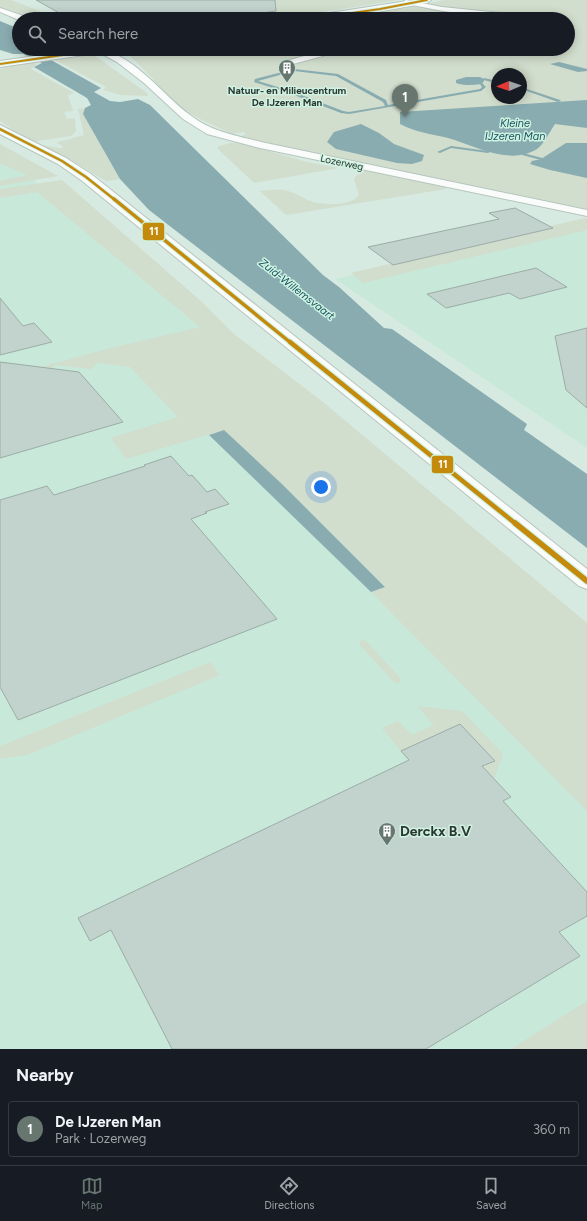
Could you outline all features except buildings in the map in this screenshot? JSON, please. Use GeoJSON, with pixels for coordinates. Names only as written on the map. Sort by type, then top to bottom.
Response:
{"type":"FeatureCollection","features":[{"type":"Feature","properties":{"kind":"main road"},"geometry":{"type":"LineString","coordinates":[[355,12],[427,0]]}},
{"type":"Feature","properties":{"kind":"main road"},"geometry":{"type":"LineString","coordinates":[[0,64],[57,56]]}},
{"type":"Feature","properties":{"kind":"main road"},"geometry":{"type":"LineString","coordinates":[[0,128],[62,161],[86,177],[587,581]]}},
{"type":"Feature","properties":{"kind":"street"},"geometry":{"type":"LineString","coordinates":[[411,2],[473,12]]}},
{"type":"Feature","properties":{"kind":"street"},"geometry":{"type":"LineString","coordinates":[[0,10],[12,14]]}},
{"type":"Feature","properties":{"kind":"street","name":"Lozerweg"},"geometry":{"type":"LineString","coordinates":[[113,56],[147,81],[186,117],[210,132],[260,145],[587,213]]}},
{"type":"Feature","properties":{"kind":"street"},"geometry":{"type":"LineString","coordinates":[[120,60],[121,56]]}},
{"type":"Feature","properties":{"kind":"street"},"geometry":{"type":"LineString","coordinates":[[293,62],[314,56]]}},
{"type":"Feature","properties":{"kind":"shaded area"},"geometry":{"type":"Polygon","coordinates":[[[0,0],[11,0],[42,12],[17,12],[0,7],[0,0]]]}},
{"type":"Feature","properties":{"kind":"shaded area"},"geometry":{"type":"Polygon","coordinates":[[[192,0],[399,0],[321,12],[165,12],[192,0]]]}},
{"type":"Feature","properties":{"kind":"shaded area"},"geometry":{"type":"Polygon","coordinates":[[[444,0],[587,0],[587,211],[241,138],[246,134],[244,132],[232,134],[183,109],[161,90],[153,79],[130,56],[575,56],[575,12],[376,12],[412,7],[444,0]]]}},
{"type":"Feature","properties":{"kind":"shaded area"},"geometry":{"type":"Polygon","coordinates":[[[77,56],[95,56],[147,93],[148,96],[121,95],[103,90],[106,87],[55,60],[77,56]]]}},
{"type":"Feature","properties":{"kind":"shaded area"},"geometry":{"type":"Polygon","coordinates":[[[31,61],[36,65],[31,69],[74,93],[68,95],[73,111],[64,112],[67,119],[75,118],[76,131],[71,136],[31,142],[0,121],[0,69],[31,61]]]}},
{"type":"Feature","properties":{"kind":"shaded area"},"geometry":{"type":"Polygon","coordinates":[[[85,108],[83,114],[120,179],[106,181],[76,163],[40,146],[62,148],[63,146],[57,143],[58,142],[84,135],[78,109],[85,108]]]}},
{"type":"Feature","properties":{"kind":"shaded area"},"geometry":{"type":"Polygon","coordinates":[[[230,143],[240,143],[307,162],[339,168],[254,183],[217,147],[230,143]]]}},
{"type":"Feature","properties":{"kind":"shaded area"},"geometry":{"type":"Polygon","coordinates":[[[0,144],[58,176],[0,186],[0,181],[27,175],[0,163],[0,144]]]}},
{"type":"Feature","properties":{"kind":"shaded area"},"geometry":{"type":"Polygon","coordinates":[[[0,162],[28,175],[202,327],[210,433],[376,596],[587,809],[587,1049],[0,1049],[0,162]]]}},
{"type":"Feature","properties":{"kind":"shaded area"},"geometry":{"type":"Polygon","coordinates":[[[367,170],[444,186],[446,189],[286,215],[260,191],[281,190],[297,194],[310,201],[329,204],[344,203],[356,198],[359,194],[354,180],[356,176],[367,170]]]}},
{"type":"Feature","properties":{"kind":"shaded area"},"geometry":{"type":"Polygon","coordinates":[[[62,180],[202,302],[234,334],[323,402],[587,623],[587,811],[371,592],[385,586],[283,485],[224,430],[126,459],[111,438],[178,417],[130,367],[97,363],[91,369],[56,365],[51,369],[0,378],[111,348],[200,327],[37,192],[0,198],[0,189],[62,180]]]}},
{"type":"Feature","properties":{"kind":"shaded area"},"geometry":{"type":"Polygon","coordinates":[[[585,218],[587,219],[587,230],[363,283],[351,273],[585,218]]]}},
{"type":"Feature","properties":{"kind":"shaded area"},"geometry":{"type":"Polygon","coordinates":[[[587,226],[587,448],[335,279],[587,226]]]}},
{"type":"Feature","properties":{"kind":"shaded area"},"geometry":{"type":"Polygon","coordinates":[[[363,640],[366,641],[401,679],[401,681],[398,683],[394,682],[360,645],[359,642],[363,640]]]}},
{"type":"Feature","properties":{"kind":"shaded area"},"geometry":{"type":"Polygon","coordinates":[[[210,662],[220,675],[27,755],[0,759],[0,746],[210,662]]]}},
{"type":"Feature","properties":{"kind":"shaded area"},"geometry":{"type":"Polygon","coordinates":[[[417,706],[462,711],[503,754],[494,779],[482,766],[494,760],[460,724],[401,751],[382,728],[398,721],[412,735],[434,725],[417,706]]]}},
{"type":"Feature","properties":{"kind":"shaded area"},"geometry":{"type":"Polygon","coordinates":[[[587,1001],[587,1049],[511,1049],[587,1001]]]}},
{"type":"Feature","properties":{"kind":"water"},"geometry":{"type":"Polygon","coordinates":[[[0,21],[12,26],[12,54],[0,50],[0,21]]]}},
{"type":"Feature","properties":{"kind":"water","name":"Zuid-Willemsvaart"},"geometry":{"type":"Polygon","coordinates":[[[27,56],[46,56],[101,88],[94,92],[110,101],[120,102],[138,99],[150,105],[323,275],[339,287],[384,328],[392,329],[527,424],[524,430],[587,474],[587,548],[149,210],[120,179],[83,114],[85,108],[91,105],[87,98],[34,67],[42,63],[27,56]]]}},
{"type":"Feature","properties":{"kind":"water"},"geometry":{"type":"Polygon","coordinates":[[[559,62],[587,69],[587,71],[578,72],[550,64],[559,62]]]}},
{"type":"Feature","properties":{"kind":"water"},"geometry":{"type":"Polygon","coordinates":[[[466,77],[480,77],[484,79],[484,81],[482,84],[475,85],[456,83],[456,80],[466,77]]]}},
{"type":"Feature","properties":{"kind":"water","name":"Kleine IJzeren Man"},"geometry":{"type":"Polygon","coordinates":[[[587,100],[587,128],[555,124],[540,147],[526,154],[515,156],[492,153],[448,138],[417,131],[400,124],[400,112],[587,100]]]}},
{"type":"Feature","properties":{"kind":"water"},"geometry":{"type":"Polygon","coordinates":[[[361,124],[379,133],[394,144],[424,155],[422,161],[412,164],[397,163],[336,149],[327,142],[334,132],[361,124]]]}},
{"type":"Feature","properties":{"kind":"water"},"geometry":{"type":"Polygon","coordinates":[[[566,143],[587,143],[587,178],[530,164],[532,161],[541,159],[566,143]]]}},
{"type":"Feature","properties":{"kind":"water"},"geometry":{"type":"Polygon","coordinates":[[[224,430],[283,485],[385,587],[371,592],[209,435],[224,430]]]}},
{"type":"Feature","properties":{"kind":"waterway"},"geometry":{"type":"LineString","coordinates":[[386,105],[385,101],[337,75],[294,70],[256,80],[256,82],[290,92],[342,112],[349,113],[481,90],[484,87],[482,84]]}},
{"type":"Feature","properties":{"kind":"waterway"},"geometry":{"type":"LineString","coordinates":[[484,79],[491,81]]}},
{"type":"Feature","properties":{"kind":"waterway"},"geometry":{"type":"LineString","coordinates":[[527,90],[559,101]]}},
{"type":"Feature","properties":{"kind":"waterway"},"geometry":{"type":"LineString","coordinates":[[439,152],[451,147],[488,152]]}},
{"type":"Feature","properties":{"kind":"waterway"},"geometry":{"type":"LineString","coordinates":[[523,154],[541,159]]}},
{"type":"Feature","properties":{"kind":"transit line","name":"11"},"geometry":{"type":"LineString","coordinates":[[359,12],[427,0]]}},
{"type":"Feature","properties":{"kind":"transit line","name":"11"},"geometry":{"type":"LineString","coordinates":[[0,64],[56,56]]}},
{"type":"Feature","properties":{"kind":"transit line","name":"11"},"geometry":{"type":"LineString","coordinates":[[0,129],[62,161],[86,177],[587,581]]}},
{"type":"Feature","properties":{"kind":"place","name":"Natuur- en Milieucentrum De IJzeren Man"},"geometry":{"type":"Point","coordinates":[287,83]}},
{"type":"Feature","properties":{"kind":"place","name":"De IJzeren Man"},"geometry":{"type":"Point","coordinates":[405,117]}},
{"type":"Feature","properties":{"kind":"place","name":"Derckx B.V"},"geometry":{"type":"Point","coordinates":[387,846]}}]}
